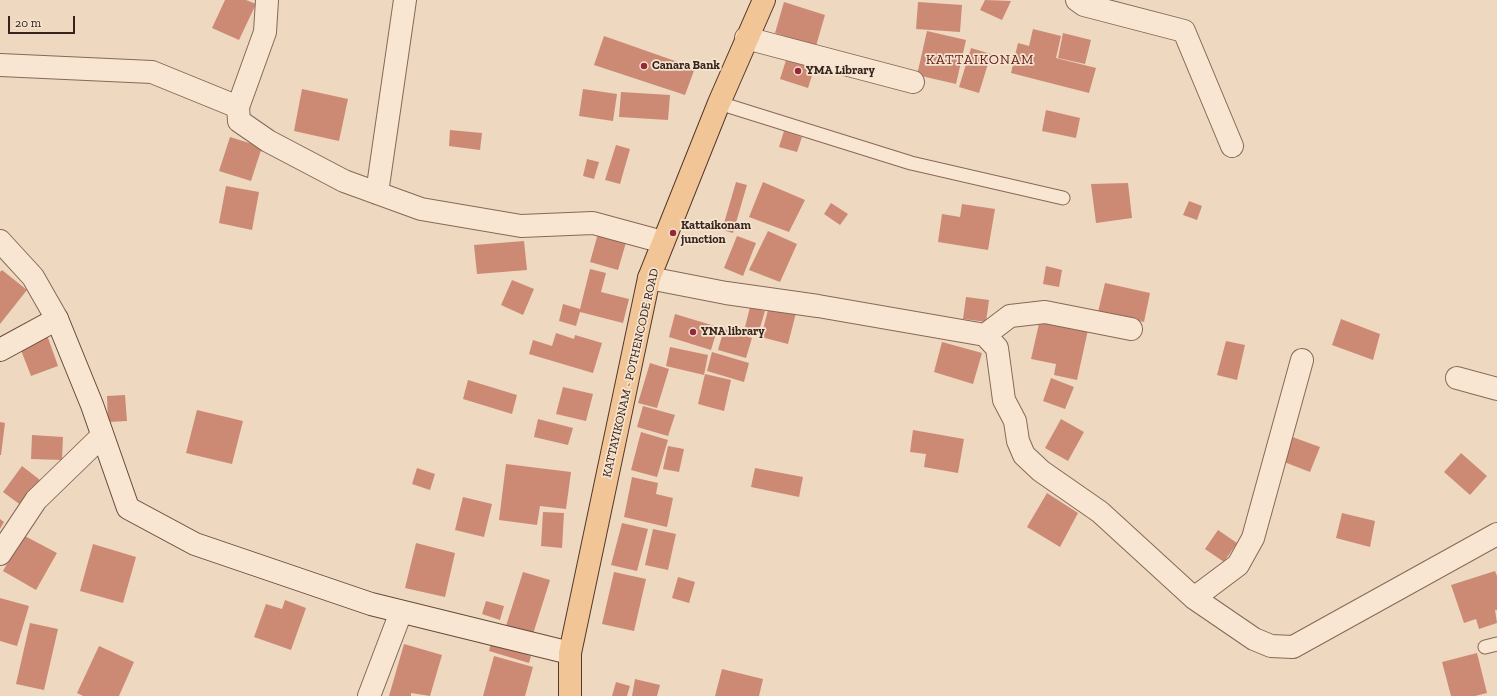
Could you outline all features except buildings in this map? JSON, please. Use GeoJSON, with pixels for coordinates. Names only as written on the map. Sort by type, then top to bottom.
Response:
{"type":"FeatureCollection","features":[{"type":"Feature","properties":{"kind":"main road","name":"KATTAYIKONAM - POTHENCODE ROAD"},"geometry":{"type":"LineString","coordinates":[[570,696],[570,653],[649,278],[759,6]]}},
{"type":"Feature","properties":{"kind":"street"},"geometry":{"type":"LineString","coordinates":[[267,0],[265,32],[238,107],[239,121],[268,141],[344,181],[421,209],[521,226],[593,223],[663,242]]}},
{"type":"Feature","properties":{"kind":"street"},"geometry":{"type":"LineString","coordinates":[[377,193],[405,0]]}},
{"type":"Feature","properties":{"kind":"street"},"geometry":{"type":"LineString","coordinates":[[1077,0],[1084,5],[1184,31],[1232,146]]}},
{"type":"Feature","properties":{"kind":"street"},"geometry":{"type":"LineString","coordinates":[[746,38],[913,82]]}},
{"type":"Feature","properties":{"kind":"street"},"geometry":{"type":"LineString","coordinates":[[0,65],[152,72],[238,107]]}},
{"type":"Feature","properties":{"kind":"street"},"geometry":{"type":"LineString","coordinates":[[0,242],[33,277],[57,319],[128,508],[195,544],[371,604],[570,653]]}},
{"type":"Feature","properties":{"kind":"street"},"geometry":{"type":"LineString","coordinates":[[649,278],[726,293],[818,306],[985,335],[997,348],[1004,400],[1015,421],[1018,441],[1024,455],[1041,471],[1100,512],[1194,598],[1254,639],[1270,646],[1293,647],[1497,534]]}},
{"type":"Feature","properties":{"kind":"street"},"geometry":{"type":"LineString","coordinates":[[985,335],[1010,316],[1045,312],[1131,329]]}},
{"type":"Feature","properties":{"kind":"street"},"geometry":{"type":"LineString","coordinates":[[0,350],[57,319]]}},
{"type":"Feature","properties":{"kind":"street"},"geometry":{"type":"LineString","coordinates":[[1194,598],[1238,565],[1253,538],[1302,360]]}},
{"type":"Feature","properties":{"kind":"street"},"geometry":{"type":"LineString","coordinates":[[1457,378],[1497,389]]}},
{"type":"Feature","properties":{"kind":"street"},"geometry":{"type":"LineString","coordinates":[[0,554],[36,500],[102,436]]}},
{"type":"Feature","properties":{"kind":"street"},"geometry":{"type":"LineString","coordinates":[[369,696],[401,612]]}},
{"type":"Feature","properties":{"kind":"lane"},"geometry":{"type":"LineString","coordinates":[[719,103],[911,163],[1063,198]]}},
{"type":"Feature","properties":{"kind":"place","name":"Canara Bank"},"geometry":{"type":"Point","coordinates":[644,66]}},
{"type":"Feature","properties":{"kind":"place","name":"YMA Library"},"geometry":{"type":"Point","coordinates":[798,71]}},
{"type":"Feature","properties":{"kind":"place","name":"Kattaikonam junction"},"geometry":{"type":"Point","coordinates":[673,233]}},
{"type":"Feature","properties":{"kind":"place","name":"YNA library"},"geometry":{"type":"Point","coordinates":[693,332]}},
{"type":"Feature","properties":{"kind":"district","name":"KATTAIKONAM"},"geometry":{"type":"Point","coordinates":[980,60]}}]}
